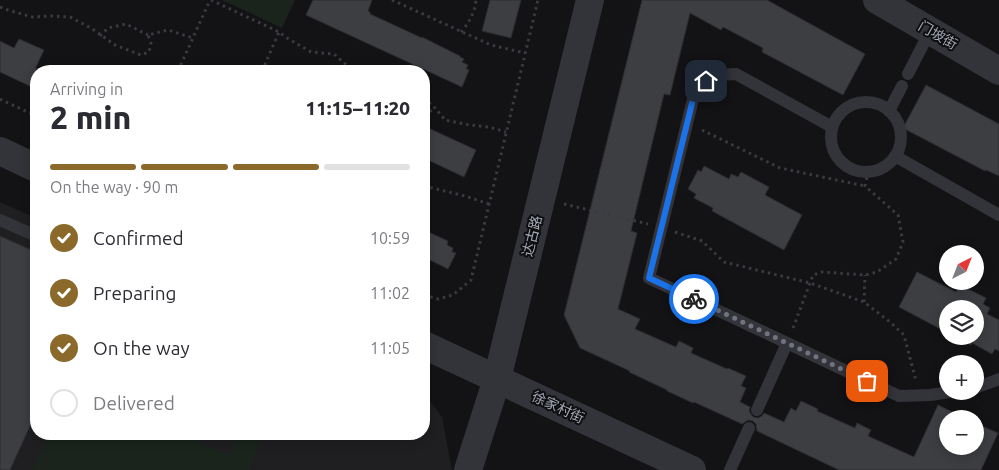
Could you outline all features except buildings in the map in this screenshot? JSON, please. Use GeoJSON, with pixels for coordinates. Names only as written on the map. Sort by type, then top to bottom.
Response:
{"type":"FeatureCollection","features":[{"type":"Feature","properties":{"kind":"street","name":"达古路"},"geometry":{"type":"LineString","coordinates":[[468,470],[497,379],[590,0]]}},
{"type":"Feature","properties":{"kind":"street","name":"门坡街"},"geometry":{"type":"LineString","coordinates":[[877,0],[999,71]]}},
{"type":"Feature","properties":{"kind":"street"},"geometry":{"type":"LineString","coordinates":[[0,151],[30,165]]}},
{"type":"Feature","properties":{"kind":"street","name":"徐家村街"},"geometry":{"type":"LineString","coordinates":[[430,349],[692,470]]}},
{"type":"Feature","properties":{"kind":"lane"},"geometry":{"type":"LineString","coordinates":[[908,74],[930,31]]}},
{"type":"Feature","properties":{"kind":"lane"},"geometry":{"type":"LineString","coordinates":[[832,127],[736,74],[717,75],[696,87],[649,278],[899,396],[939,394]]}},
{"type":"Feature","properties":{"kind":"lane"},"geometry":{"type":"LineString","coordinates":[[889,111],[902,86]]}},
{"type":"Feature","properties":{"kind":"lane"},"geometry":{"type":"LineString","coordinates":[[861,103],[871,103],[889,111],[895,118],[899,128],[899,147],[895,156],[881,169],[868,172],[852,170],[837,157],[832,147],[832,127],[837,118],[843,110],[861,103]]}},
{"type":"Feature","properties":{"kind":"lane"},"geometry":{"type":"LineString","coordinates":[[895,156],[999,215]]}},
{"type":"Feature","properties":{"kind":"lane"},"geometry":{"type":"LineString","coordinates":[[0,220],[30,233]]}},
{"type":"Feature","properties":{"kind":"lane"},"geometry":{"type":"LineString","coordinates":[[757,410],[787,343]]}},
{"type":"Feature","properties":{"kind":"lane"},"geometry":{"type":"LineString","coordinates":[[984,385],[999,379]]}},
{"type":"Feature","properties":{"kind":"lane"},"geometry":{"type":"LineString","coordinates":[[730,470],[749,428]]}},
{"type":"Feature","properties":{"kind":"path"},"geometry":{"type":"LineString","coordinates":[[181,65],[210,0],[279,32],[311,52],[334,54],[346,65]]}},
{"type":"Feature","properties":{"kind":"path"},"geometry":{"type":"LineString","coordinates":[[392,0],[491,45],[525,53]]}},
{"type":"Feature","properties":{"kind":"path"},"geometry":{"type":"LineString","coordinates":[[462,32],[469,22],[476,5],[476,0]]}},
{"type":"Feature","properties":{"kind":"path"},"geometry":{"type":"LineString","coordinates":[[430,297],[438,299],[453,295],[471,280],[538,0]]}},
{"type":"Feature","properties":{"kind":"path"},"geometry":{"type":"LineString","coordinates":[[0,7],[32,17],[70,17],[91,28],[115,45],[141,55],[149,52],[151,43],[148,35]]}},
{"type":"Feature","properties":{"kind":"path"},"geometry":{"type":"LineString","coordinates":[[100,36],[108,28],[126,24],[148,35],[168,30],[192,38]]}},
{"type":"Feature","properties":{"kind":"path"},"geometry":{"type":"LineString","coordinates":[[265,65],[279,32]]}},
{"type":"Feature","properties":{"kind":"path"},"geometry":{"type":"LineString","coordinates":[[0,99],[30,113]]}},
{"type":"Feature","properties":{"kind":"path"},"geometry":{"type":"LineString","coordinates":[[430,103],[445,120],[469,126],[489,127],[506,132]]}},
{"type":"Feature","properties":{"kind":"path"},"geometry":{"type":"LineString","coordinates":[[430,111],[435,108]]}},
{"type":"Feature","properties":{"kind":"path"},"geometry":{"type":"LineString","coordinates":[[687,123],[780,168],[865,186],[898,215],[903,242],[896,259],[877,272],[865,275],[822,272],[813,274],[787,343]]}},
{"type":"Feature","properties":{"kind":"path"},"geometry":{"type":"LineString","coordinates":[[865,186],[868,172]]}},
{"type":"Feature","properties":{"kind":"path"},"geometry":{"type":"LineString","coordinates":[[430,187],[489,204]]}},
{"type":"Feature","properties":{"kind":"path"},"geometry":{"type":"LineString","coordinates":[[542,198],[662,227],[702,241],[724,262],[810,283],[864,302],[904,335],[920,396]]}},
{"type":"Feature","properties":{"kind":"path"},"geometry":{"type":"LineString","coordinates":[[864,302],[865,275]]}},
{"type":"Feature","properties":{"kind":"shaded area"},"geometry":{"type":"Polygon","coordinates":[[[222,0],[295,0],[282,28],[222,0]]]}},
{"type":"Feature","properties":{"kind":"shaded area"},"geometry":{"type":"Polygon","coordinates":[[[0,202],[30,215],[30,440],[430,440],[430,401],[442,417],[452,470],[0,470],[0,202]]]}},
{"type":"Feature","properties":{"kind":"shaded area"},"geometry":{"type":"Polygon","coordinates":[[[46,440],[197,440],[229,455],[234,440],[259,440],[250,470],[32,470],[46,440]]]}},
{"type":"Feature","properties":{"kind":"way so far"},"geometry":{"type":"LineString","coordinates":[[694,299],[867,381]]}},
{"type":"Feature","properties":{"kind":"route"},"geometry":{"type":"LineString","coordinates":[[694,299],[649,278],[696,87],[706,81]]}}]}
